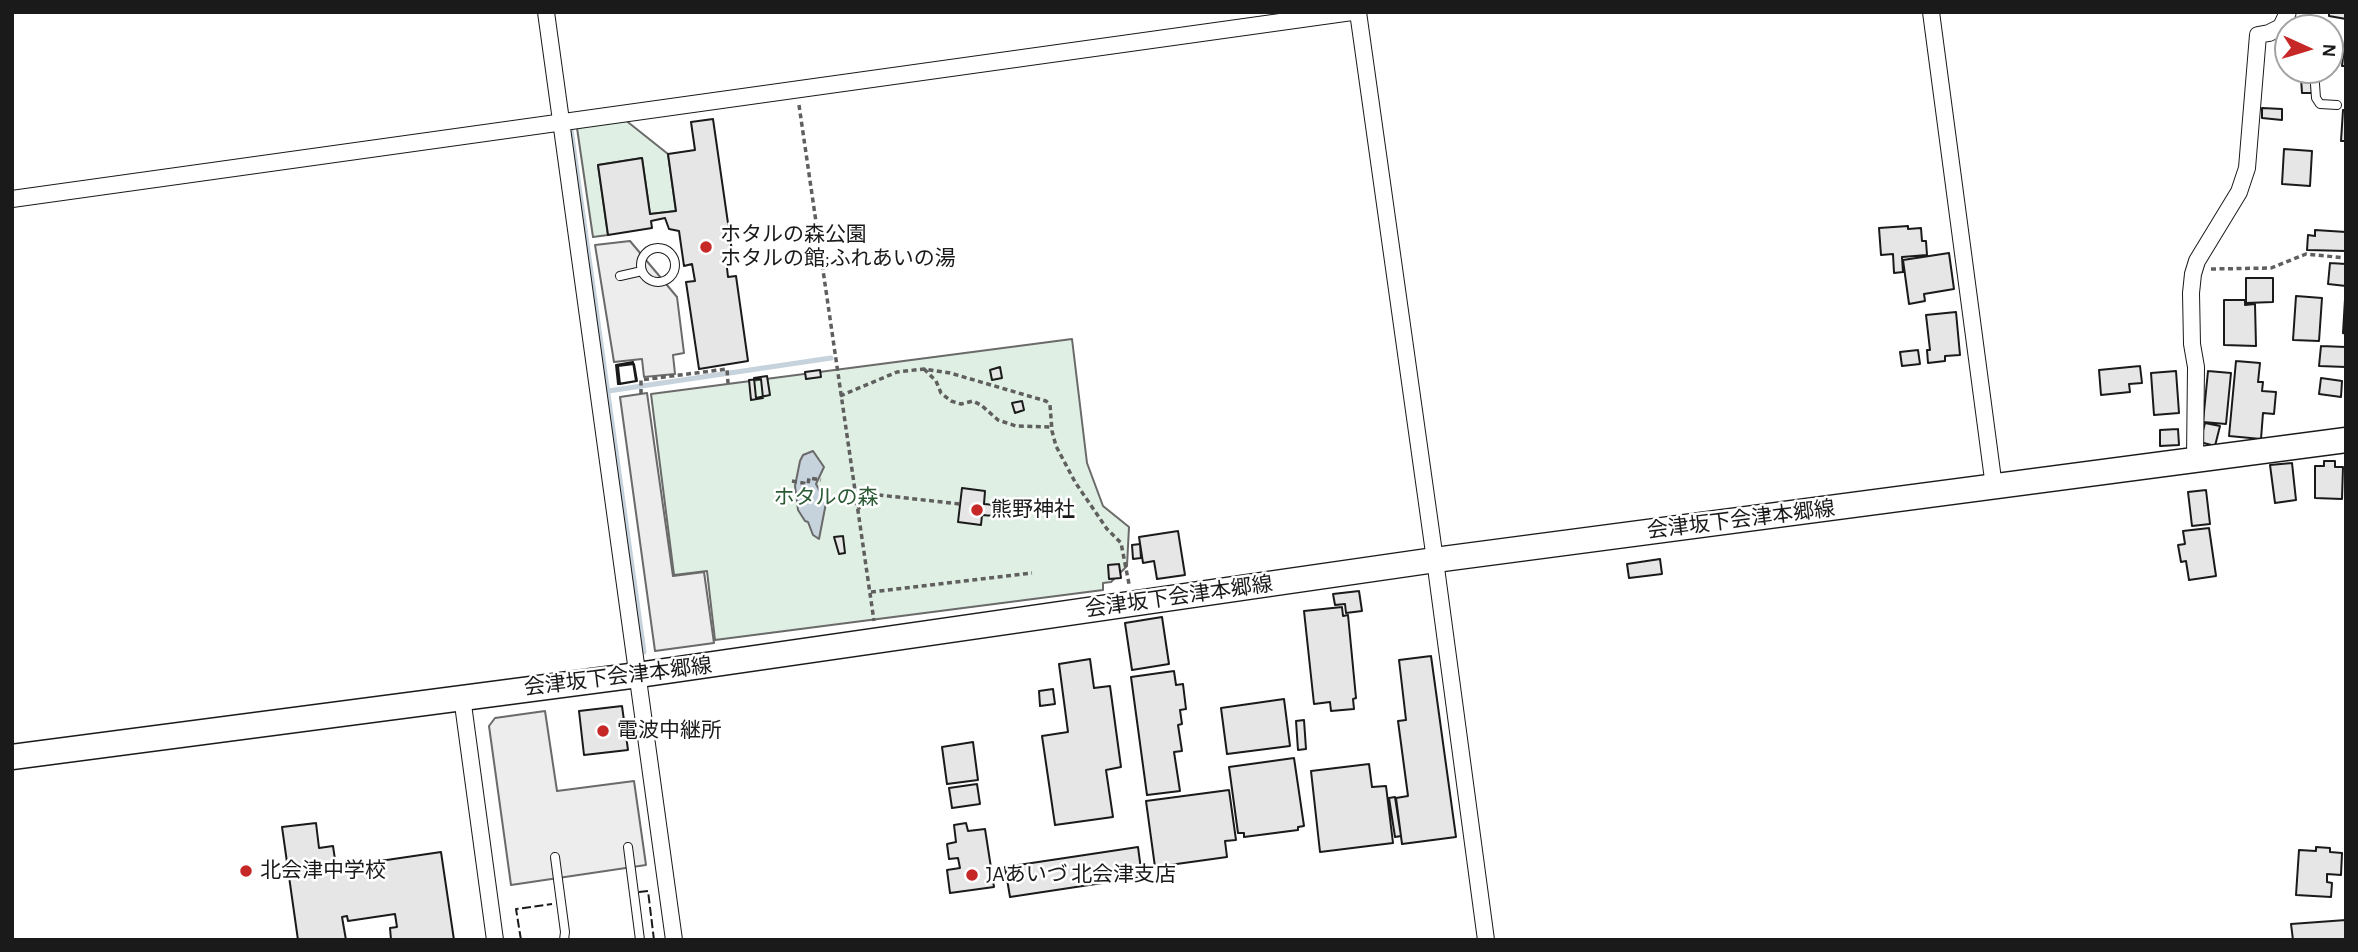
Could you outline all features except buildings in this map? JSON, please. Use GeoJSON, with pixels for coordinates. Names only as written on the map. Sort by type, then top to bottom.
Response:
{"type":"FeatureCollection","features":[{"type":"Feature","properties":{"kind":"main road","name":"会津坂下会津本郷線"},"geometry":{"type":"LineString","coordinates":[[12,757],[639,675],[1435,560],[2346,440]]}},
{"type":"Feature","properties":{"kind":"street"},"geometry":{"type":"LineString","coordinates":[[546,12],[674,940]]}},
{"type":"Feature","properties":{"kind":"street"},"geometry":{"type":"LineString","coordinates":[[12,199],[1355,12],[1435,560],[1486,940]]}},
{"type":"Feature","properties":{"kind":"street"},"geometry":{"type":"LineString","coordinates":[[1931,12],[1994,487]]}},
{"type":"Feature","properties":{"kind":"street"},"geometry":{"type":"LineString","coordinates":[[2195,458],[2196,367],[2192,344],[2191,293],[2195,269],[2239,192],[2247,168],[2258,35],[2274,30]]}},
{"type":"Feature","properties":{"kind":"street"},"geometry":{"type":"LineString","coordinates":[[462,697],[495,940]]}},
{"type":"Feature","properties":{"kind":"lane"},"geometry":{"type":"LineString","coordinates":[[2315,84],[2316,99],[2320,104],[2337,105]]}},
{"type":"Feature","properties":{"kind":"lane"},"geometry":{"type":"LineString","coordinates":[[659,247],[671,253],[676,268],[670,278],[660,282],[650,281],[642,271],[641,262],[646,251],[659,247]]}},
{"type":"Feature","properties":{"kind":"lane"},"geometry":{"type":"LineString","coordinates":[[620,276],[642,271]]}},
{"type":"Feature","properties":{"kind":"lane"},"geometry":{"type":"LineString","coordinates":[[628,847],[640,940]]}},
{"type":"Feature","properties":{"kind":"lane"},"geometry":{"type":"LineString","coordinates":[[555,857],[564,940]]}},
{"type":"Feature","properties":{"kind":"path"},"geometry":{"type":"LineString","coordinates":[[797,89],[876,641]]}},
{"type":"Feature","properties":{"kind":"path"},"geometry":{"type":"LineString","coordinates":[[2195,269],[2271,268],[2306,254],[2346,258]]}},
{"type":"Feature","properties":{"kind":"path"},"geometry":{"type":"LineString","coordinates":[[641,394],[641,380],[727,369],[728,383]]}},
{"type":"Feature","properties":{"kind":"path"},"geometry":{"type":"LineString","coordinates":[[841,396],[897,372],[925,369],[988,383],[1046,401],[1050,405],[1056,446],[1075,482],[1107,529],[1121,543],[1132,604]]}},
{"type":"Feature","properties":{"kind":"path"},"geometry":{"type":"LineString","coordinates":[[925,369],[936,381],[941,393],[951,401],[961,404],[973,401],[998,420],[1016,426],[1052,427]]}},
{"type":"Feature","properties":{"kind":"path"},"geometry":{"type":"LineString","coordinates":[[792,481],[808,485],[809,478],[821,480]]}},
{"type":"Feature","properties":{"kind":"path"},"geometry":{"type":"LineString","coordinates":[[858,509],[867,499],[879,495],[960,504]]}},
{"type":"Feature","properties":{"kind":"path"},"geometry":{"type":"LineString","coordinates":[[871,592],[1032,573]]}},
{"type":"Feature","properties":{"kind":"green space"},"geometry":{"type":"Polygon","coordinates":[[[624,119],[668,154],[676,211],[650,214],[642,158],[598,165],[608,235],[593,237],[577,128],[624,119]]]}},
{"type":"Feature","properties":{"kind":"green space","name":"ホタルの森"},"geometry":{"type":"Polygon","coordinates":[[[1072,339],[1087,463],[1103,506],[1129,527],[1127,566],[1111,582],[1103,583],[1103,590],[715,640],[707,571],[674,575],[651,394],[1072,339]]]}},
{"type":"Feature","properties":{"kind":"shaded area"},"geometry":{"type":"Polygon","coordinates":[[[630,241],[677,297],[684,353],[673,355],[675,374],[644,377],[642,359],[614,362],[595,245],[630,241]]]}},
{"type":"Feature","properties":{"kind":"shaded area"},"geometry":{"type":"Polygon","coordinates":[[[647,393],[673,576],[704,572],[714,643],[655,651],[620,397],[647,393]]]}},
{"type":"Feature","properties":{"kind":"shaded area"},"geometry":{"type":"Polygon","coordinates":[[[813,451],[824,467],[816,484],[826,503],[819,539],[813,535],[808,522],[798,510],[795,486],[803,455],[813,451]]]}},
{"type":"Feature","properties":{"kind":"shaded area"},"geometry":{"type":"Polygon","coordinates":[[[545,711],[557,791],[634,781],[646,865],[511,885],[489,726],[495,718],[545,711]]]}},
{"type":"Feature","properties":{"kind":"waterway"},"geometry":{"type":"LineString","coordinates":[[571,129],[644,652]]}},
{"type":"Feature","properties":{"kind":"waterway"},"geometry":{"type":"LineString","coordinates":[[608,391],[831,358]]}},
{"type":"Feature","properties":{"kind":"fence"},"geometry":{"type":"LineString","coordinates":[[639,892],[648,891],[654,940]]}},
{"type":"Feature","properties":{"kind":"fence"},"geometry":{"type":"LineString","coordinates":[[521,940],[516,909],[552,904]]}},
{"type":"Feature","properties":{"kind":"place","name":"ホタルの森公園 ホタルの館;ふれあいの湯"},"geometry":{"type":"Point","coordinates":[706,247]}},
{"type":"Feature","properties":{"kind":"place","name":"熊野神社"},"geometry":{"type":"Point","coordinates":[977,510]}},
{"type":"Feature","properties":{"kind":"place","name":"電波中継所"},"geometry":{"type":"Point","coordinates":[603,731]}},
{"type":"Feature","properties":{"kind":"place","name":"北会津中学校"},"geometry":{"type":"Point","coordinates":[246,871]}},
{"type":"Feature","properties":{"kind":"place","name":"JAあいづ 北会津支店"},"geometry":{"type":"Point","coordinates":[972,875]}}]}
